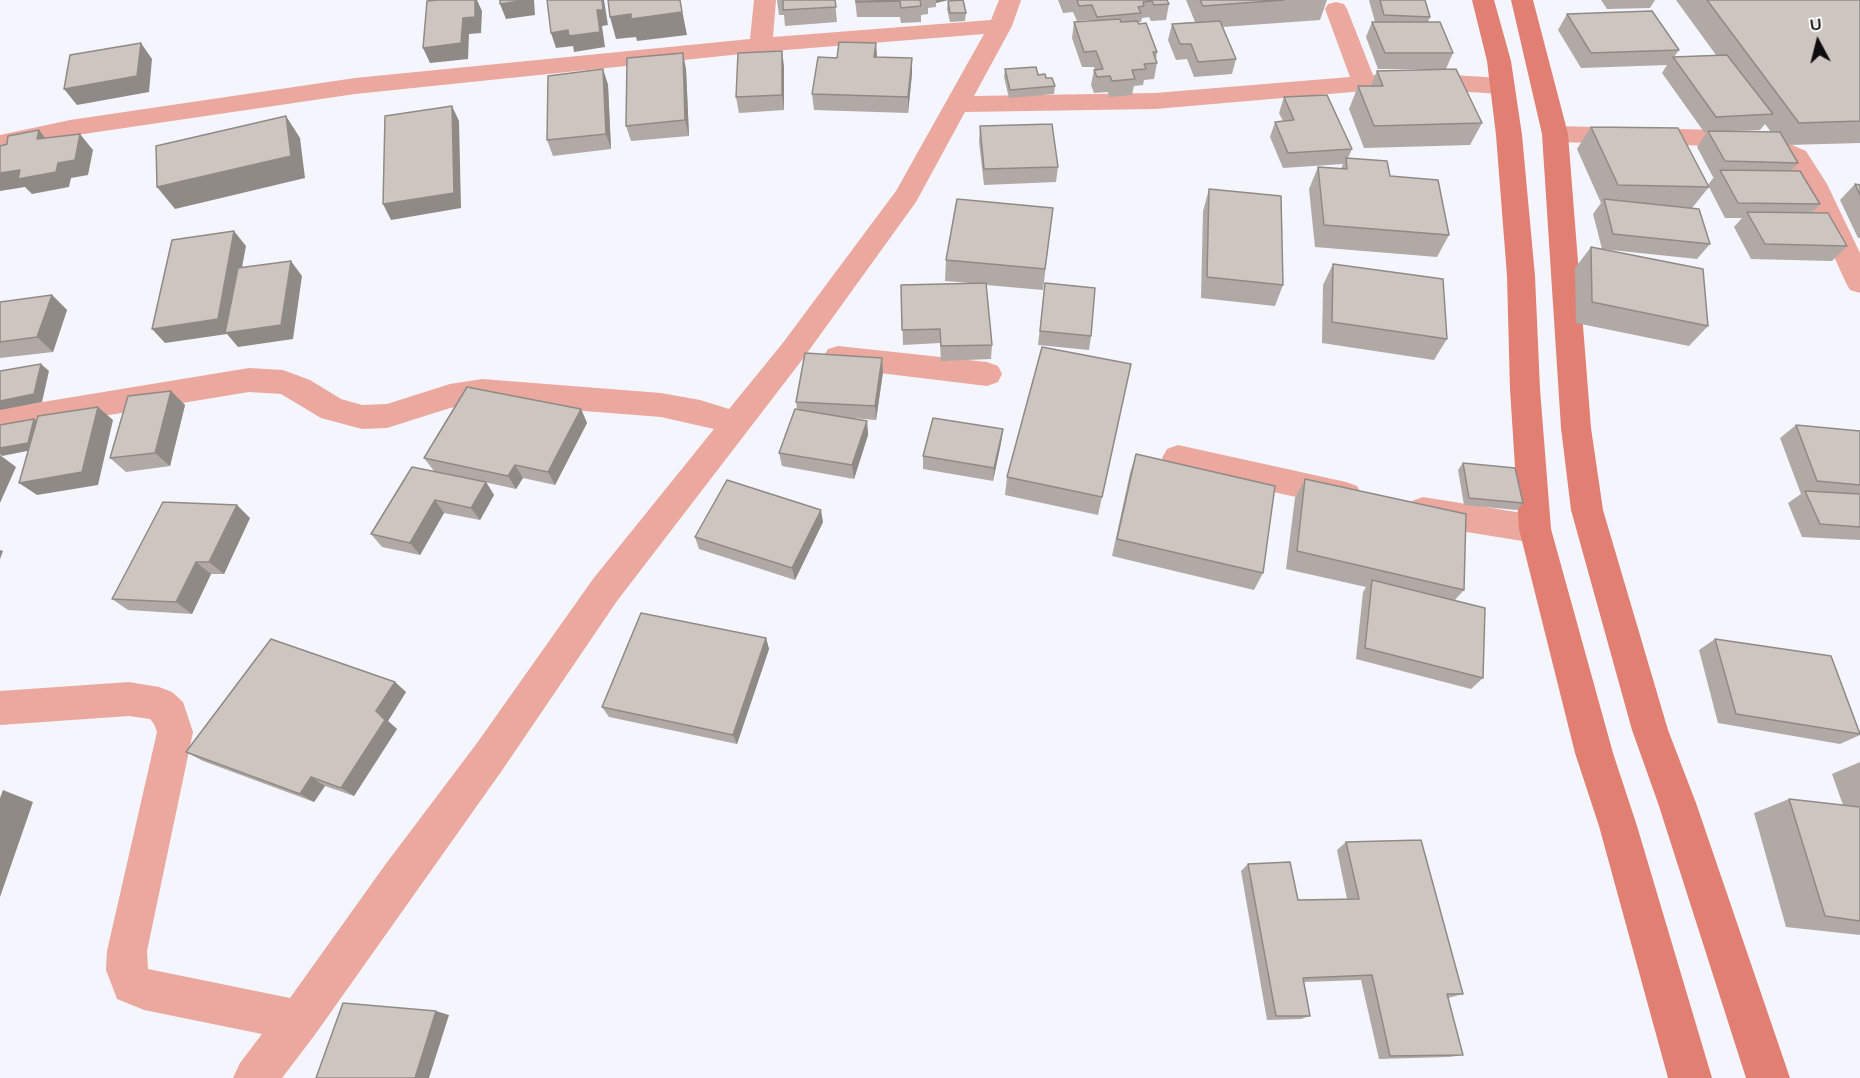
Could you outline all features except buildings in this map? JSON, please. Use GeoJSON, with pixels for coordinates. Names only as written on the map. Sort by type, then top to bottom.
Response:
{"type":"FeatureCollection","features":[{"type":"Feature","properties":{"kind":"street"},"geometry":{"type":"LineString","coordinates":[[760,45],[765,0]]}},
{"type":"Feature","properties":{"kind":"street"},"geometry":{"type":"LineString","coordinates":[[1483,0],[1499,61],[1509,135],[1521,276],[1525,389],[1535,529],[1594,753],[1618,826],[1690,1078]]}},
{"type":"Feature","properties":{"kind":"street"},"geometry":{"type":"LineString","coordinates":[[1522,0],[1555,134],[1576,428],[1587,510],[1650,729],[1677,803],[1768,1078]]}},
{"type":"Feature","properties":{"kind":"street"},"geometry":{"type":"LineString","coordinates":[[1336,9],[1364,83]]}},
{"type":"Feature","properties":{"kind":"street"},"geometry":{"type":"LineString","coordinates":[[0,142],[70,128],[320,90],[760,45],[1005,13]]}},
{"type":"Feature","properties":{"kind":"street"},"geometry":{"type":"LineString","coordinates":[[255,1078],[299,1021],[399,879],[490,756],[605,590],[792,352],[907,196],[959,104],[1005,13]]}},
{"type":"Feature","properties":{"kind":"street"},"geometry":{"type":"LineString","coordinates":[[959,104],[1155,101],[1364,83],[1419,81],[1502,86]]}},
{"type":"Feature","properties":{"kind":"street"},"geometry":{"type":"LineString","coordinates":[[1555,134],[1760,139],[1797,157],[1814,184],[1860,283]]}},
{"type":"Feature","properties":{"kind":"street"},"geometry":{"type":"LineString","coordinates":[[792,352],[987,375]]}},
{"type":"Feature","properties":{"kind":"street"},"geometry":{"type":"LineString","coordinates":[[0,422],[256,380],[283,382],[299,388],[332,409],[362,417],[387,416],[450,396],[482,391],[661,405],[700,412],[736,424]]}},
{"type":"Feature","properties":{"kind":"street"},"geometry":{"type":"LineString","coordinates":[[1178,458],[1389,504],[1535,529]]}},
{"type":"Feature","properties":{"kind":"street"},"geometry":{"type":"LineString","coordinates":[[0,708],[129,699],[159,704],[170,714],[175,732],[127,951],[127,970],[132,984],[144,989],[299,1021]]}}]}
